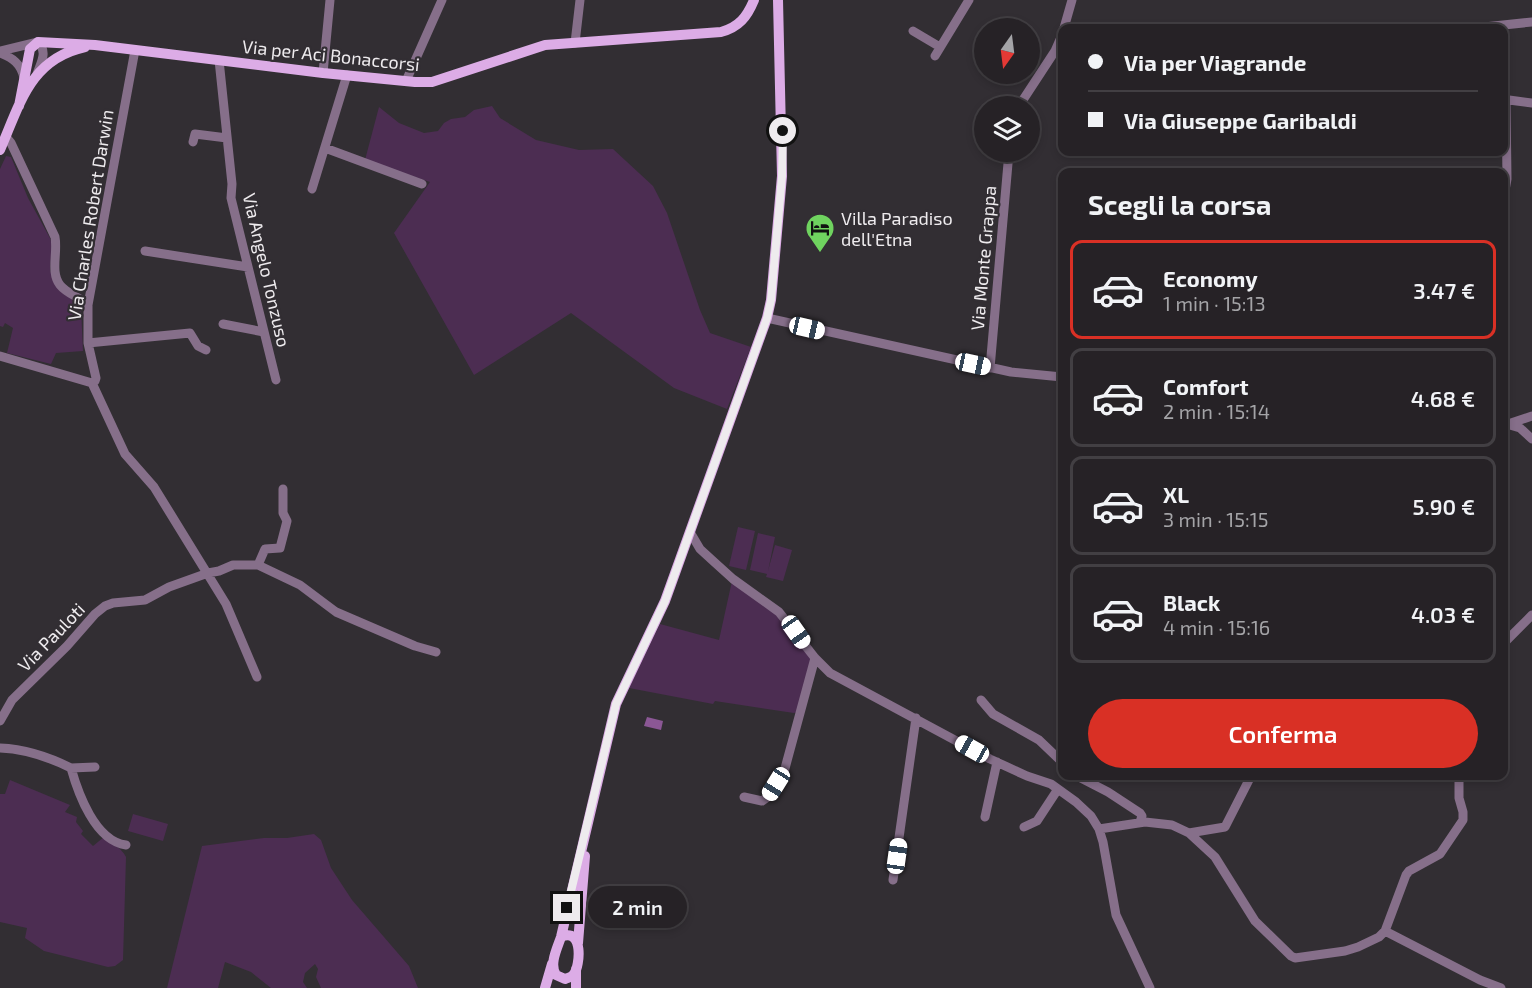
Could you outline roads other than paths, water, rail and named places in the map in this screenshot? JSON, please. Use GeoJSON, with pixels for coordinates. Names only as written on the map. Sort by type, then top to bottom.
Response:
{"type":"FeatureCollection","features":[{"type":"Feature","properties":{"kind":"main road","name":"Via per Aci Bonaccorsi"},"geometry":{"type":"LineString","coordinates":[[38,42],[94,45],[323,73],[406,81],[438,81],[532,48],[721,32],[731,29],[743,20],[754,0]]}},
{"type":"Feature","properties":{"kind":"main road"},"geometry":{"type":"LineString","coordinates":[[547,988],[616,704],[665,601],[767,318],[771,300],[782,176],[778,0]]}},
{"type":"Feature","properties":{"kind":"main road"},"geometry":{"type":"LineString","coordinates":[[19,106],[30,49],[38,42]]}},
{"type":"Feature","properties":{"kind":"main road"},"geometry":{"type":"LineString","coordinates":[[0,150],[19,106],[37,74],[58,56],[94,45]]}},
{"type":"Feature","properties":{"kind":"main road"},"geometry":{"type":"LineString","coordinates":[[576,988],[584,861],[621,692]]}},
{"type":"Feature","properties":{"kind":"main road"},"geometry":{"type":"LineString","coordinates":[[561,937],[573,936],[578,943]]}},
{"type":"Feature","properties":{"kind":"main road"},"geometry":{"type":"LineString","coordinates":[[552,964],[553,971],[569,988]]}},
{"type":"Feature","properties":{"kind":"main road"},"geometry":{"type":"LineString","coordinates":[[547,988],[554,981],[571,977],[576,969]]}},
{"type":"Feature","properties":{"kind":"street"},"geometry":{"type":"LineString","coordinates":[[323,73],[330,0]]}},
{"type":"Feature","properties":{"kind":"street"},"geometry":{"type":"LineString","coordinates":[[406,81],[442,0]]}},
{"type":"Feature","properties":{"kind":"street"},"geometry":{"type":"LineString","coordinates":[[575,43],[580,0]]}},
{"type":"Feature","properties":{"kind":"street"},"geometry":{"type":"LineString","coordinates":[[913,31],[938,52],[969,0]]}},
{"type":"Feature","properties":{"kind":"street"},"geometry":{"type":"LineString","coordinates":[[1065,24],[1072,0]]}},
{"type":"Feature","properties":{"kind":"street"},"geometry":{"type":"LineString","coordinates":[[1508,25],[1532,22]]}},
{"type":"Feature","properties":{"kind":"street"},"geometry":{"type":"LineString","coordinates":[[0,52],[38,42],[44,51],[37,74]]}},
{"type":"Feature","properties":{"kind":"street"},"geometry":{"type":"LineString","coordinates":[[1026,96],[1058,44]]}},
{"type":"Feature","properties":{"kind":"street","name":"Via Charles Robert Darwin"},"geometry":{"type":"LineString","coordinates":[[92,382],[96,378],[88,343],[88,304],[135,50]]}},
{"type":"Feature","properties":{"kind":"street"},"geometry":{"type":"LineString","coordinates":[[0,52],[18,63],[25,81]]}},
{"type":"Feature","properties":{"kind":"street","name":"Via Angelo Tonzuso"},"geometry":{"type":"LineString","coordinates":[[219,60],[231,198],[276,380]]}},
{"type":"Feature","properties":{"kind":"street"},"geometry":{"type":"LineString","coordinates":[[312,189],[347,75]]}},
{"type":"Feature","properties":{"kind":"street"},"geometry":{"type":"LineString","coordinates":[[1508,101],[1532,103]]}},
{"type":"Feature","properties":{"kind":"street"},"geometry":{"type":"LineString","coordinates":[[193,142],[195,134],[227,138]]}},
{"type":"Feature","properties":{"kind":"street"},"geometry":{"type":"LineString","coordinates":[[6,137],[12,143],[55,237],[56,277],[60,285],[88,304]]}},
{"type":"Feature","properties":{"kind":"street"},"geometry":{"type":"LineString","coordinates":[[325,148],[422,184]]}},
{"type":"Feature","properties":{"kind":"street","name":"Via Monte Grappa"},"geometry":{"type":"LineString","coordinates":[[990,368],[1009,162]]}},
{"type":"Feature","properties":{"kind":"street"},"geometry":{"type":"LineString","coordinates":[[145,251],[248,267]]}},
{"type":"Feature","properties":{"kind":"street"},"geometry":{"type":"LineString","coordinates":[[767,318],[990,368],[1058,376]]}},
{"type":"Feature","properties":{"kind":"street"},"geometry":{"type":"LineString","coordinates":[[224,324],[264,332]]}},
{"type":"Feature","properties":{"kind":"street"},"geometry":{"type":"LineString","coordinates":[[88,343],[190,333],[198,346],[206,350]]}},
{"type":"Feature","properties":{"kind":"street"},"geometry":{"type":"LineString","coordinates":[[0,356],[92,382],[125,454],[153,486],[226,604],[257,677]]}},
{"type":"Feature","properties":{"kind":"street"},"geometry":{"type":"LineString","coordinates":[[1508,422],[1532,416]]}},
{"type":"Feature","properties":{"kind":"street"},"geometry":{"type":"LineString","coordinates":[[1508,424],[1520,428],[1532,439]]}},
{"type":"Feature","properties":{"kind":"street"},"geometry":{"type":"LineString","coordinates":[[283,489],[283,513],[287,521],[280,548],[265,549],[258,565],[300,585],[336,612],[415,646],[436,652]]}},
{"type":"Feature","properties":{"kind":"street"},"geometry":{"type":"LineString","coordinates":[[690,532],[700,549],[733,579],[779,612],[815,658],[830,673],[997,762],[1050,784],[1076,802],[1091,816],[1099,829],[1116,915],[1150,988]]}},
{"type":"Feature","properties":{"kind":"street","name":"Via Pauloti"},"geometry":{"type":"LineString","coordinates":[[0,721],[12,700],[105,606],[145,600],[169,586],[233,565],[258,565]]}},
{"type":"Feature","properties":{"kind":"street"},"geometry":{"type":"LineString","coordinates":[[1508,639],[1532,615]]}},
{"type":"Feature","properties":{"kind":"street"},"geometry":{"type":"LineString","coordinates":[[744,797],[762,801],[769,796],[784,772],[815,658]]}},
{"type":"Feature","properties":{"kind":"street"},"geometry":{"type":"LineString","coordinates":[[981,700],[993,714],[1039,740],[1058,758]]}},
{"type":"Feature","properties":{"kind":"street"},"geometry":{"type":"LineString","coordinates":[[894,880],[916,718]]}},
{"type":"Feature","properties":{"kind":"street"},"geometry":{"type":"LineString","coordinates":[[0,748],[47,757],[71,768],[95,767]]}},
{"type":"Feature","properties":{"kind":"street"},"geometry":{"type":"LineString","coordinates":[[985,818],[997,762]]}},
{"type":"Feature","properties":{"kind":"street"},"geometry":{"type":"LineString","coordinates":[[71,768],[87,812],[114,842],[126,845]]}},
{"type":"Feature","properties":{"kind":"street"},"geometry":{"type":"LineString","coordinates":[[1085,780],[1140,813],[1142,816],[1140,822]]}},
{"type":"Feature","properties":{"kind":"street"},"geometry":{"type":"LineString","coordinates":[[1189,833],[1226,827],[1249,780]]}},
{"type":"Feature","properties":{"kind":"street"},"geometry":{"type":"LineString","coordinates":[[1099,829],[1140,822],[1162,823],[1189,833],[1215,857],[1255,921],[1291,956],[1296,958],[1358,947],[1373,941],[1385,931],[1409,871],[1440,854],[1463,820],[1459,780]]}},
{"type":"Feature","properties":{"kind":"street"},"geometry":{"type":"LineString","coordinates":[[1024,827],[1037,820],[1058,789]]}},
{"type":"Feature","properties":{"kind":"street"},"geometry":{"type":"LineString","coordinates":[[1385,931],[1479,980],[1501,988]]}},
{"type":"Feature","properties":{"kind":"place","name":"Villa Paradiso dell'Etna"},"geometry":{"type":"Point","coordinates":[820,254]}}]}
